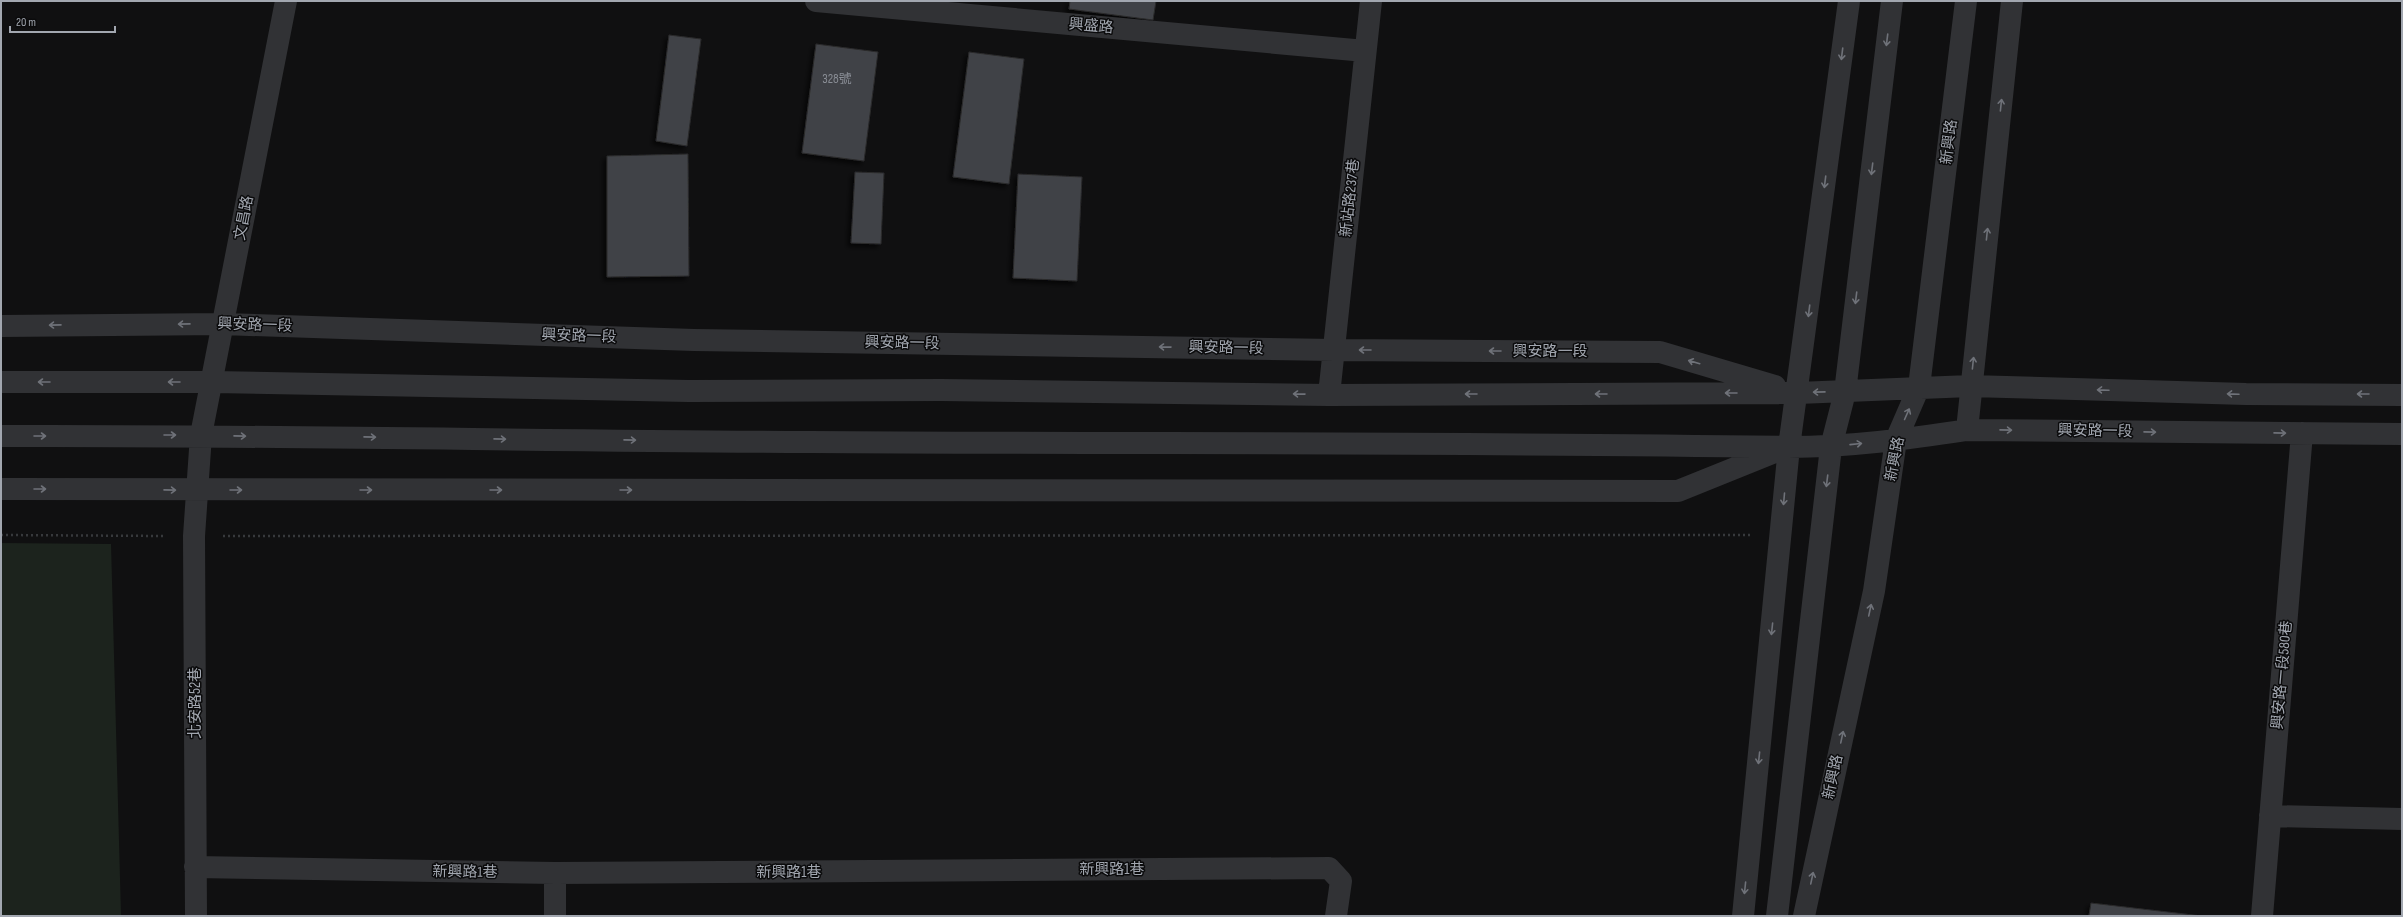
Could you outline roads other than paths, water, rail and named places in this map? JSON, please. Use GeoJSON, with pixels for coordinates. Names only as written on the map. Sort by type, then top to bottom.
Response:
{"type":"FeatureCollection","features":[{"type":"Feature","properties":{"kind":"street","name":"文昌路"},"geometry":{"type":"LineString","coordinates":[[197,490],[201,435],[213,382],[286,1]]}},
{"type":"Feature","properties":{"kind":"street","name":"興盛路"},"geometry":{"type":"LineString","coordinates":[[816,1],[1365,51]]}},
{"type":"Feature","properties":{"kind":"street","name":"新站路237巷"},"geometry":{"type":"LineString","coordinates":[[1330,395],[1371,1]]}},
{"type":"Feature","properties":{"kind":"street"},"geometry":{"type":"LineString","coordinates":[[1743,916],[1789,447],[1798,393],[1849,1]]}},
{"type":"Feature","properties":{"kind":"street"},"geometry":{"type":"LineString","coordinates":[[1777,916],[1831,447],[1845,392],[1892,1]]}},
{"type":"Feature","properties":{"kind":"street","name":"新興路"},"geometry":{"type":"LineString","coordinates":[[1804,916],[1874,591],[1896,440],[1920,387],[1966,1]]}},
{"type":"Feature","properties":{"kind":"street"},"geometry":{"type":"LineString","coordinates":[[1967,430],[1970,386],[2012,1]]}},
{"type":"Feature","properties":{"kind":"street","name":"興安路一段"},"geometry":{"type":"LineString","coordinates":[[1,326],[224,324],[702,340],[1334,350],[1660,352],[1798,393]]}},
{"type":"Feature","properties":{"kind":"street","name":"興安路一段"},"geometry":{"type":"LineString","coordinates":[[1,382],[213,382],[688,391],[941,390],[1330,395],[1798,393],[1970,386],[2246,394],[2402,395]]}},
{"type":"Feature","properties":{"kind":"street","name":"興安路一段"},"geometry":{"type":"LineString","coordinates":[[1,436],[201,435],[807,442],[1460,442],[1831,447],[1967,430],[2402,434]]}},
{"type":"Feature","properties":{"kind":"street","name":"興安路一段580巷"},"geometry":{"type":"LineString","coordinates":[[2262,916],[2302,433]]}},
{"type":"Feature","properties":{"kind":"street","name":"興安路一段"},"geometry":{"type":"LineString","coordinates":[[1,489],[1678,491],[1789,447]]}},
{"type":"Feature","properties":{"kind":"street","name":"北安路52巷"},"geometry":{"type":"LineString","coordinates":[[196,916],[194,536],[197,490]]}},
{"type":"Feature","properties":{"kind":"street"},"geometry":{"type":"LineString","coordinates":[[2270,816],[2402,818]]}},
{"type":"Feature","properties":{"kind":"street","name":"新興路1巷"},"geometry":{"type":"LineString","coordinates":[[195,867],[555,873],[1329,868],[1341,881],[1336,916]]}},
{"type":"Feature","properties":{"kind":"street"},"geometry":{"type":"LineString","coordinates":[[554,916],[555,873]]}}]}
